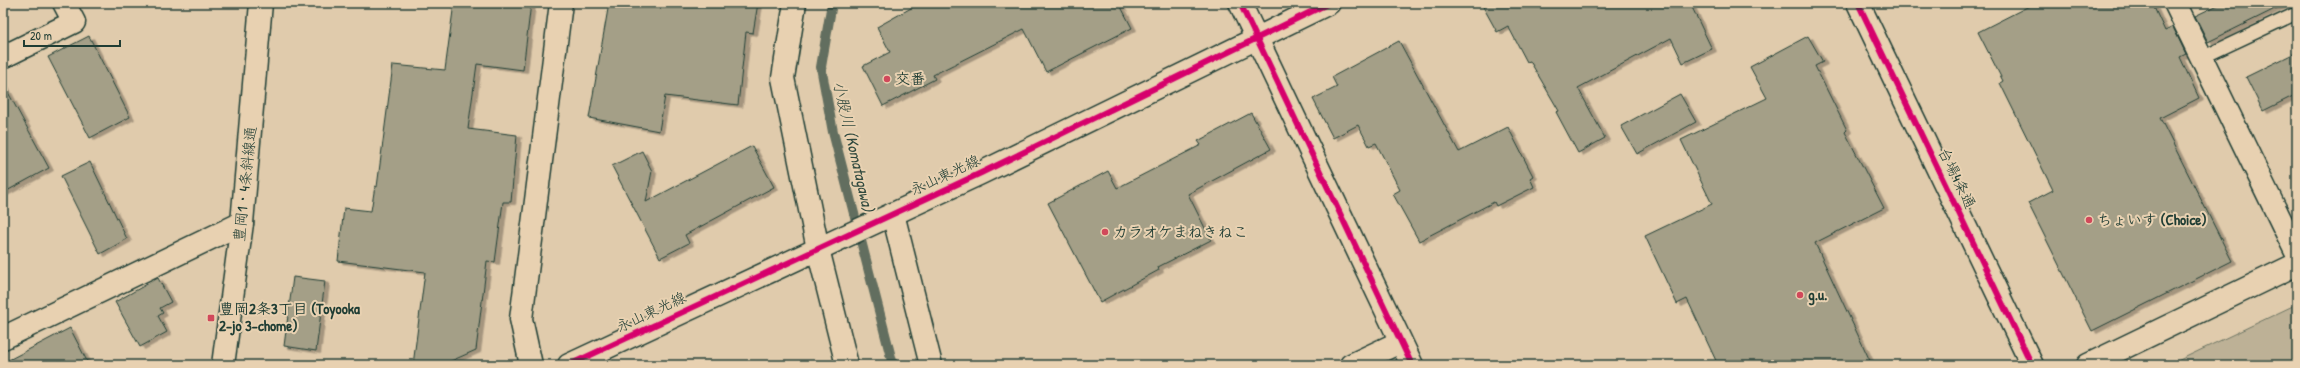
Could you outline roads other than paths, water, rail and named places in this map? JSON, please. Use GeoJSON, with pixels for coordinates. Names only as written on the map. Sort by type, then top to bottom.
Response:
{"type":"FeatureCollection","features":[{"type":"Feature","properties":{"kind":"street"},"geometry":{"type":"LineString","coordinates":[[3,57],[74,22],[64,3]]}},
{"type":"Feature","properties":{"kind":"street","name":"豊岡1・4条斜線通"},"geometry":{"type":"LineString","coordinates":[[224,365],[242,223],[261,3]]}},
{"type":"Feature","properties":{"kind":"street"},"geometry":{"type":"LineString","coordinates":[[532,365],[521,319],[560,3]]}},
{"type":"Feature","properties":{"kind":"street"},"geometry":{"type":"LineString","coordinates":[[795,3],[783,78],[824,246],[847,365]]}},
{"type":"Feature","properties":{"kind":"street"},"geometry":{"type":"LineString","coordinates":[[1240,3],[1412,365]]}},
{"type":"Feature","properties":{"kind":"street","name":"永山東光線"},"geometry":{"type":"LineString","coordinates":[[570,365],[884,218],[1328,3]]}},
{"type":"Feature","properties":{"kind":"street","name":"台場4条通"},"geometry":{"type":"LineString","coordinates":[[1858,3],[2032,365]]}},
{"type":"Feature","properties":{"kind":"street"},"geometry":{"type":"LineString","coordinates":[[2175,3],[2297,254]]}},
{"type":"Feature","properties":{"kind":"street"},"geometry":{"type":"LineString","coordinates":[[884,218],[931,365]]}},
{"type":"Feature","properties":{"kind":"street"},"geometry":{"type":"LineString","coordinates":[[3,338],[242,223]]}},
{"type":"Feature","properties":{"kind":"street"},"geometry":{"type":"LineString","coordinates":[[2088,365],[2297,264]]}},
{"type":"Feature","properties":{"kind":"street"},"geometry":{"type":"LineString","coordinates":[[1351,365],[1400,342]]}},
{"type":"Feature","properties":{"kind":"lane"},"geometry":{"type":"LineString","coordinates":[[2201,58],[2297,13]]}},
{"type":"Feature","properties":{"kind":"waterway","name":"小股川 (Komatagawa)"},"geometry":{"type":"LineString","coordinates":[[832,3],[821,67],[833,132],[893,365]]}},
{"type":"Feature","properties":{"kind":"place","name":"交番"},"geometry":{"type":"Point","coordinates":[887,79]}},
{"type":"Feature","properties":{"kind":"place","name":"ちょいす (Choice)"},"geometry":{"type":"Point","coordinates":[2089,220]}},
{"type":"Feature","properties":{"kind":"place","name":"カラオケまねきねこ"},"geometry":{"type":"Point","coordinates":[1105,232]}},
{"type":"Feature","properties":{"kind":"place","name":"g.u."},"geometry":{"type":"Point","coordinates":[1800,295]}},
{"type":"Feature","properties":{"kind":"place","name":"豊岡2条3丁目 (Toyooka 2-jo 3-chome)"},"geometry":{"type":"Point","coordinates":[211,318]}}]}
